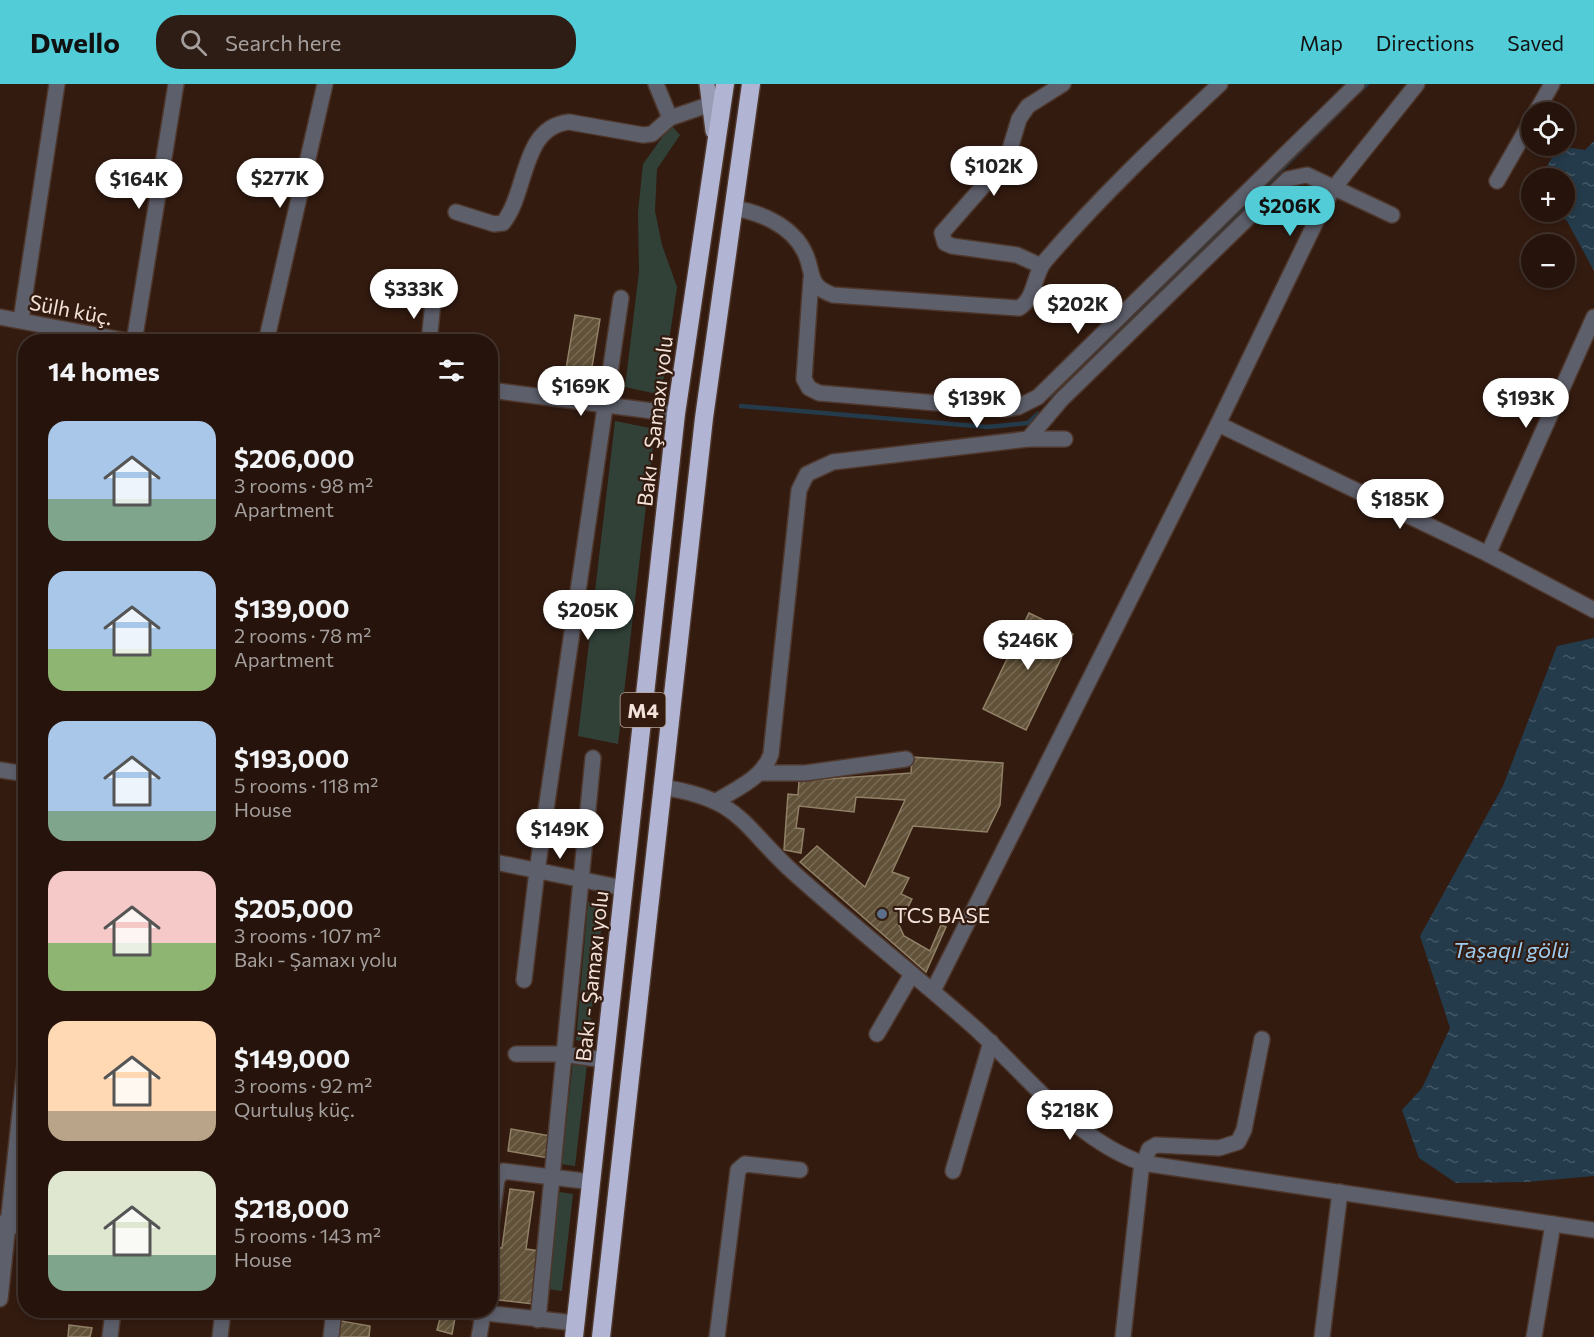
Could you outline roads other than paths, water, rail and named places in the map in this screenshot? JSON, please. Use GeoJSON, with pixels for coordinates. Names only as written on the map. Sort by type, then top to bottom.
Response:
{"type":"FeatureCollection","features":[{"type":"Feature","properties":{"kind":"highway","name":"Bakı - Şamaxı yolu"},"geometry":{"type":"LineString","coordinates":[[575,1330],[676,414],[725,84]]}},
{"type":"Feature","properties":{"kind":"highway","name":"M4"},"geometry":{"type":"LineString","coordinates":[[601,1337],[704,418],[751,84]]}},
{"type":"Feature","properties":{"kind":"highway"},"geometry":{"type":"LineString","coordinates":[[740,150],[760,84]]}},
{"type":"Feature","properties":{"kind":"main road"},"geometry":{"type":"LineString","coordinates":[[706,84],[711,104],[715,149]]}},
{"type":"Feature","properties":{"kind":"street"},"geometry":{"type":"LineString","coordinates":[[21,320],[57,84]]}},
{"type":"Feature","properties":{"kind":"street"},"geometry":{"type":"LineString","coordinates":[[135,334],[176,84]]}},
{"type":"Feature","properties":{"kind":"street"},"geometry":{"type":"LineString","coordinates":[[268,334],[325,84]]}},
{"type":"Feature","properties":{"kind":"street"},"geometry":{"type":"LineString","coordinates":[[656,84],[670,118]]}},
{"type":"Feature","properties":{"kind":"street"},"geometry":{"type":"LineString","coordinates":[[1041,266],[1017,255],[952,246],[945,243],[942,233],[1006,159],[1019,119],[1028,106],[1063,84]]}},
{"type":"Feature","properties":{"kind":"street"},"geometry":{"type":"LineString","coordinates":[[811,279],[823,292],[833,295],[1019,308],[1030,296],[1041,266],[1115,184],[1220,84]]}},
{"type":"Feature","properties":{"kind":"street"},"geometry":{"type":"LineString","coordinates":[[733,208],[756,212],[792,236],[803,247],[811,279],[804,379],[809,388],[819,393],[1006,409],[1028,404],[1038,397],[1357,84]]}},
{"type":"Feature","properties":{"kind":"street"},"geometry":{"type":"LineString","coordinates":[[933,990],[1218,424],[1333,189],[1417,84]]}},
{"type":"Feature","properties":{"kind":"street"},"geometry":{"type":"LineString","coordinates":[[1542,102],[1552,84]]}},
{"type":"Feature","properties":{"kind":"street"},"geometry":{"type":"LineString","coordinates":[[456,212],[494,224],[503,223],[511,213],[535,145],[544,131],[558,123],[569,122],[643,135],[652,134],[670,118],[711,104]]}},
{"type":"Feature","properties":{"kind":"street"},"geometry":{"type":"LineString","coordinates":[[1497,181],[1521,139]]}},
{"type":"Feature","properties":{"kind":"street"},"geometry":{"type":"LineString","coordinates":[[1028,439],[1051,410],[1288,179],[1307,175],[1333,189],[1392,214]]}},
{"type":"Feature","properties":{"kind":"street"},"geometry":{"type":"LineString","coordinates":[[525,980],[537,871],[621,298]]}},
{"type":"Feature","properties":{"kind":"street"},"geometry":{"type":"LineString","coordinates":[[430,334],[433,302]]}},
{"type":"Feature","properties":{"kind":"street"},"geometry":{"type":"LineString","coordinates":[[1488,554],[1594,317]]}},
{"type":"Feature","properties":{"kind":"street","name":"Sülh küç."},"geometry":{"type":"LineString","coordinates":[[0,321],[21,320],[83,334]]}},
{"type":"Feature","properties":{"kind":"street"},"geometry":{"type":"LineString","coordinates":[[498,391],[676,414]]}},
{"type":"Feature","properties":{"kind":"street"},"geometry":{"type":"LineString","coordinates":[[1038,397],[1051,410]]}},
{"type":"Feature","properties":{"kind":"street"},"geometry":{"type":"LineString","coordinates":[[1218,424],[1488,554],[1594,610]]}},
{"type":"Feature","properties":{"kind":"street"},"geometry":{"type":"LineString","coordinates":[[717,801],[760,774],[771,754],[800,490],[807,474],[833,462],[1028,439],[1065,439]]}},
{"type":"Feature","properties":{"kind":"street"},"geometry":{"type":"LineString","coordinates":[[538,1320],[562,1054],[593,758]]}},
{"type":"Feature","properties":{"kind":"street"},"geometry":{"type":"LineString","coordinates":[[760,774],[805,773],[906,759]]}},
{"type":"Feature","properties":{"kind":"street"},"geometry":{"type":"LineString","coordinates":[[0,770],[18,773]]}},
{"type":"Feature","properties":{"kind":"street"},"geometry":{"type":"LineString","coordinates":[[661,787],[690,792],[717,801],[739,815],[792,872],[933,990],[991,1042],[1084,1132],[1119,1155],[1142,1164],[1594,1230]]}},
{"type":"Feature","properties":{"kind":"street"},"geometry":{"type":"LineString","coordinates":[[498,863],[623,888]]}},
{"type":"Feature","properties":{"kind":"street"},"geometry":{"type":"LineString","coordinates":[[878,1034],[912,974]]}},
{"type":"Feature","properties":{"kind":"street"},"geometry":{"type":"LineString","coordinates":[[1123,1337],[1142,1164],[1149,1149],[1156,1145],[1219,1148],[1238,1142],[1244,1130],[1262,1039]]}},
{"type":"Feature","properties":{"kind":"street"},"geometry":{"type":"LineString","coordinates":[[953,1171],[991,1042]]}},
{"type":"Feature","properties":{"kind":"street"},"geometry":{"type":"LineString","coordinates":[[516,1054],[562,1054],[604,1060]]}},
{"type":"Feature","properties":{"kind":"street"},"geometry":{"type":"LineString","coordinates":[[0,1299],[3,1224],[18,1116]]}},
{"type":"Feature","properties":{"kind":"street"},"geometry":{"type":"LineString","coordinates":[[717,1337],[738,1170],[745,1164],[800,1170]]}},
{"type":"Feature","properties":{"kind":"street"},"geometry":{"type":"LineString","coordinates":[[498,1178],[503,1171],[592,1182]]}},
{"type":"Feature","properties":{"kind":"street"},"geometry":{"type":"LineString","coordinates":[[1322,1337],[1340,1192]]}},
{"type":"Feature","properties":{"kind":"street"},"geometry":{"type":"LineString","coordinates":[[3,1224],[18,1227]]}},
{"type":"Feature","properties":{"kind":"street"},"geometry":{"type":"LineString","coordinates":[[1534,1337],[1553,1224]]}},
{"type":"Feature","properties":{"kind":"street"},"geometry":{"type":"LineString","coordinates":[[498,1315],[538,1320],[575,1330]]}},
{"type":"Feature","properties":{"kind":"street"},"geometry":{"type":"LineString","coordinates":[[110,1337],[112,1318]]}},
{"type":"Feature","properties":{"kind":"street"},"geometry":{"type":"LineString","coordinates":[[220,1337],[222,1318]]}},
{"type":"Feature","properties":{"kind":"street"},"geometry":{"type":"LineString","coordinates":[[331,1337],[333,1318]]}},
{"type":"Feature","properties":{"kind":"street"},"geometry":{"type":"LineString","coordinates":[[477,1318],[479,1337]]}},
{"type":"Feature","properties":{"kind":"water"},"geometry":{"type":"Polygon","coordinates":[[[1594,141],[1594,271],[1568,222],[1575,222],[1575,168],[1546,168],[1553,156],[1575,156],[1575,148],[1585,150],[1594,141]]]}},
{"type":"Feature","properties":{"kind":"water","name":"Taşaqıl gölü"},"geometry":{"type":"Polygon","coordinates":[[[1594,638],[1594,1176],[1527,1182],[1456,1183],[1419,1158],[1402,1110],[1422,1088],[1450,1028],[1420,936],[1503,786],[1557,646],[1594,638]]]}},
{"type":"Feature","properties":{"kind":"waterway"},"geometry":{"type":"LineString","coordinates":[[1358,93],[1367,84]]}},
{"type":"Feature","properties":{"kind":"waterway"},"geometry":{"type":"LineString","coordinates":[[1052,397],[1346,105]]}},
{"type":"Feature","properties":{"kind":"waterway"},"geometry":{"type":"LineString","coordinates":[[741,406],[987,427],[1028,423],[1038,414]]}},
{"type":"Feature","properties":{"kind":"place","name":"TCS BASE"},"geometry":{"type":"Point","coordinates":[882,914]}}]}
